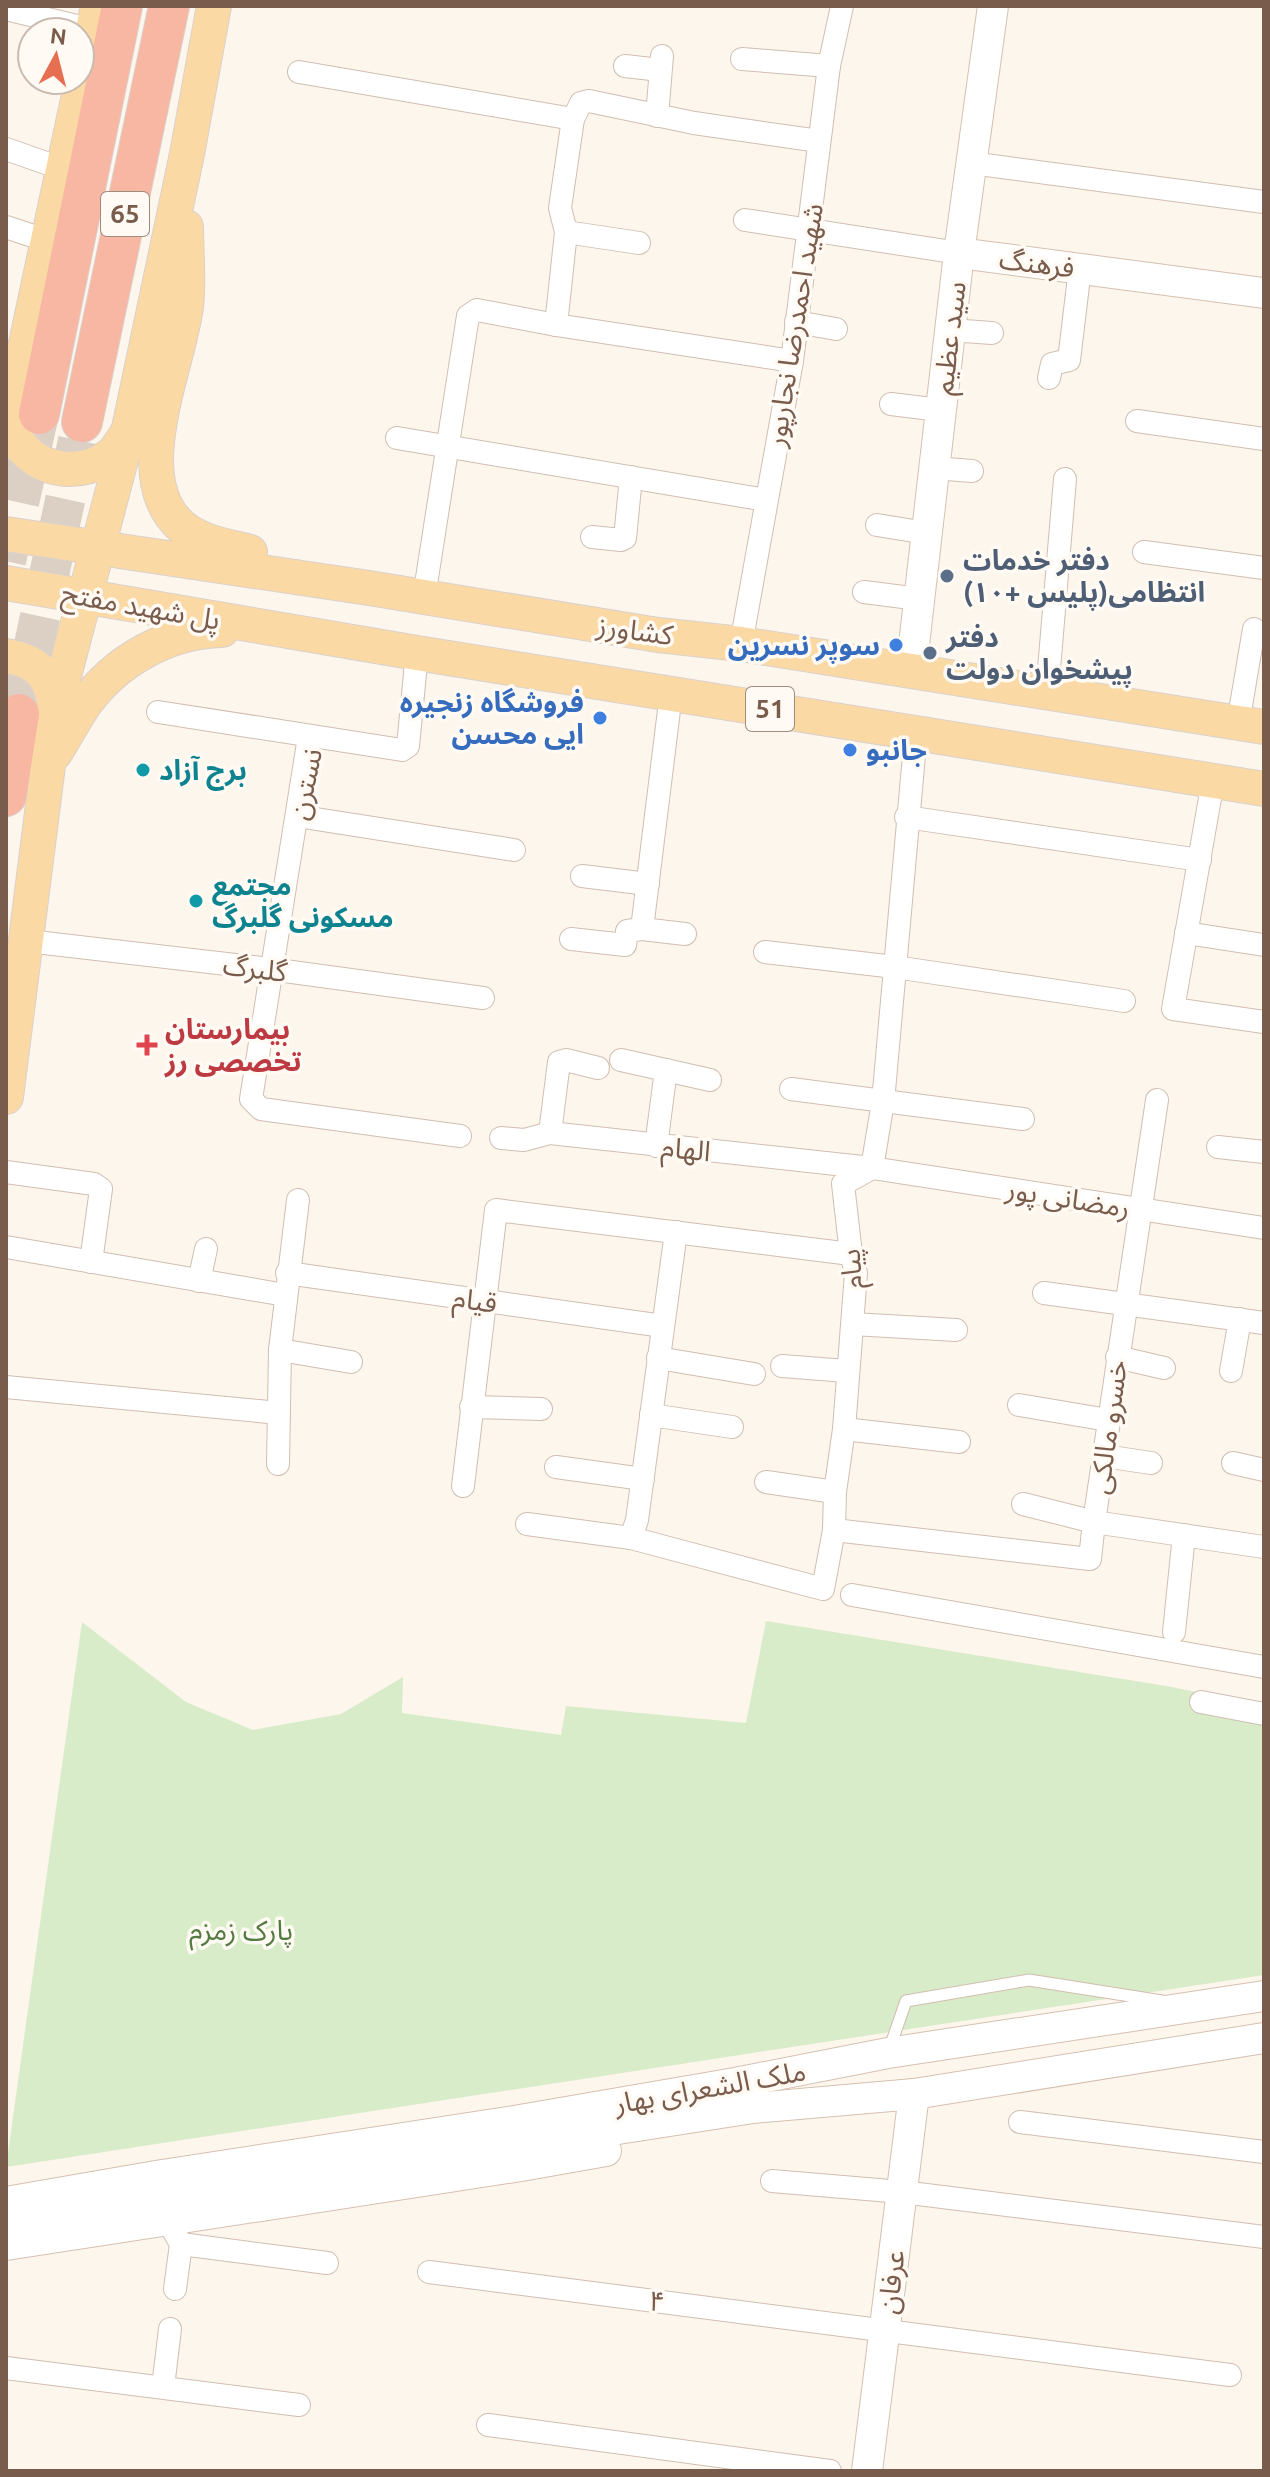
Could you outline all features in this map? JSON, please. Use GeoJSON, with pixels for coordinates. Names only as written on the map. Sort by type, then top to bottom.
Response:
{"type":"FeatureCollection","features":[{"type":"Feature","properties":{"kind":"highway","name":"65"},"geometry":{"type":"LineString","coordinates":[[82,422],[169,6]]}},
{"type":"Feature","properties":{"kind":"highway","name":"65"},"geometry":{"type":"LineString","coordinates":[[16,411],[105,14]]}},
{"type":"Feature","properties":{"kind":"highway"},"geometry":{"type":"LineString","coordinates":[[6,796],[37,712]]}},
{"type":"Feature","properties":{"kind":"main road"},"geometry":{"type":"LineString","coordinates":[[6,1097],[49,764],[37,712],[86,563],[98,508],[128,433],[187,154],[214,6]]}},
{"type":"Feature","properties":{"kind":"main road","name":"سید عظیم"},"geometry":{"type":"LineString","coordinates":[[911,671],[959,253],[993,6]]}},
{"type":"Feature","properties":{"kind":"main road"},"geometry":{"type":"LineString","coordinates":[[105,14],[63,169],[16,411],[19,443],[39,462],[63,470],[90,468],[112,454],[128,433]]}},
{"type":"Feature","properties":{"kind":"main road"},"geometry":{"type":"LineString","coordinates":[[187,154],[186,306],[156,449],[156,478],[164,501],[179,525],[197,536],[369,588]]}},
{"type":"Feature","properties":{"kind":"main road","name":"فرهنگ"},"geometry":{"type":"LineString","coordinates":[[959,253],[1264,293]]}},
{"type":"Feature","properties":{"kind":"main road","name":"کشاورز"},"geometry":{"type":"LineString","coordinates":[[6,534],[86,563],[369,588],[1251,725]]}},
{"type":"Feature","properties":{"kind":"main road"},"geometry":{"type":"LineString","coordinates":[[9,580],[33,558],[86,563]]}},
{"type":"Feature","properties":{"kind":"main road","name":"پل شهید مفتح"},"geometry":{"type":"LineString","coordinates":[[9,580],[86,563],[276,629]]}},
{"type":"Feature","properties":{"kind":"main road"},"geometry":{"type":"LineString","coordinates":[[49,764],[85,703],[118,668],[154,647],[194,631],[276,629]]}},
{"type":"Feature","properties":{"kind":"main road","name":"کشاورز"},"geometry":{"type":"LineString","coordinates":[[276,629],[1264,789]]}},
{"type":"Feature","properties":{"kind":"main road"},"geometry":{"type":"LineString","coordinates":[[6,656],[24,659],[42,673],[53,689],[37,712]]}},
{"type":"Feature","properties":{"kind":"main road","name":"ملک الشعرای بهار"},"geometry":{"type":"LineString","coordinates":[[166,2210],[530,2119],[888,2053],[1264,1996]]}},
{"type":"Feature","properties":{"kind":"main road"},"geometry":{"type":"LineString","coordinates":[[6,2224],[166,2210],[521,2166],[914,2094],[1264,2038]]}},
{"type":"Feature","properties":{"kind":"main road"},"geometry":{"type":"LineString","coordinates":[[6,2184],[731,2065],[888,2053]]}},
{"type":"Feature","properties":{"kind":"main road","name":"عرفان"},"geometry":{"type":"LineString","coordinates":[[867,2471],[914,2094]]}},
{"type":"Feature","properties":{"kind":"main road"},"geometry":{"type":"LineString","coordinates":[[6,2202],[166,2210]]}},
{"type":"Feature","properties":{"kind":"main road"},"geometry":{"type":"LineString","coordinates":[[6,2245],[166,2210]]}},
{"type":"Feature","properties":{"kind":"street","name":"شهید احمدرضا نجارپور"},"geometry":{"type":"LineString","coordinates":[[741,644],[792,361],[829,66],[842,6]]}},
{"type":"Feature","properties":{"kind":"street"},"geometry":{"type":"LineString","coordinates":[[6,9],[105,14]]}},
{"type":"Feature","properties":{"kind":"street"},"geometry":{"type":"LineString","coordinates":[[742,59],[829,66]]}},
{"type":"Feature","properties":{"kind":"street"},"geometry":{"type":"LineString","coordinates":[[625,66],[661,63],[657,116]]}},
{"type":"Feature","properties":{"kind":"street"},"geometry":{"type":"LineString","coordinates":[[299,72],[573,119]]}},
{"type":"Feature","properties":{"kind":"street"},"geometry":{"type":"LineString","coordinates":[[556,325],[566,232],[560,208],[573,119],[581,103],[589,101],[657,116],[819,141]]}},
{"type":"Feature","properties":{"kind":"street"},"geometry":{"type":"LineString","coordinates":[[6,149],[63,169]]}},
{"type":"Feature","properties":{"kind":"street"},"geometry":{"type":"LineString","coordinates":[[971,163],[1264,202]]}},
{"type":"Feature","properties":{"kind":"street","name":"فرهنگ"},"geometry":{"type":"LineString","coordinates":[[745,220],[959,253]]}},
{"type":"Feature","properties":{"kind":"street"},"geometry":{"type":"LineString","coordinates":[[6,227],[48,241]]}},
{"type":"Feature","properties":{"kind":"street"},"geometry":{"type":"LineString","coordinates":[[566,232],[639,243]]}},
{"type":"Feature","properties":{"kind":"street"},"geometry":{"type":"LineString","coordinates":[[1049,378],[1052,364],[1069,360],[1080,269]]}},
{"type":"Feature","properties":{"kind":"street"},"geometry":{"type":"LineString","coordinates":[[424,597],[464,326],[468,316],[477,310],[792,361]]}},
{"type":"Feature","properties":{"kind":"street"},"geometry":{"type":"LineString","coordinates":[[796,322],[836,329]]}},
{"type":"Feature","properties":{"kind":"street"},"geometry":{"type":"LineString","coordinates":[[950,330],[992,333]]}},
{"type":"Feature","properties":{"kind":"street"},"geometry":{"type":"LineString","coordinates":[[891,404],[940,410]]}},
{"type":"Feature","properties":{"kind":"street"},"geometry":{"type":"LineString","coordinates":[[1137,421],[1264,439]]}},
{"type":"Feature","properties":{"kind":"street"},"geometry":{"type":"LineString","coordinates":[[397,438],[766,500]]}},
{"type":"Feature","properties":{"kind":"street"},"geometry":{"type":"LineString","coordinates":[[934,468],[972,471]]}},
{"type":"Feature","properties":{"kind":"street"},"geometry":{"type":"LineString","coordinates":[[592,537],[625,538],[631,477]]}},
{"type":"Feature","properties":{"kind":"street"},"geometry":{"type":"LineString","coordinates":[[1047,693],[1065,479]]}},
{"type":"Feature","properties":{"kind":"street"},"geometry":{"type":"LineString","coordinates":[[877,525],[926,533]]}},
{"type":"Feature","properties":{"kind":"street"},"geometry":{"type":"LineString","coordinates":[[1144,552],[1264,568]]}},
{"type":"Feature","properties":{"kind":"street"},"geometry":{"type":"LineString","coordinates":[[864,592],[919,599]]}},
{"type":"Feature","properties":{"kind":"street"},"geometry":{"type":"LineString","coordinates":[[1251,725],[1254,629]]}},
{"type":"Feature","properties":{"kind":"street","name":"نسترن"},"geometry":{"type":"LineString","coordinates":[[417,653],[408,746],[405,749],[309,737],[251,1099],[261,1109],[460,1136]]}},
{"type":"Feature","properties":{"kind":"street"},"geometry":{"type":"LineString","coordinates":[[642,929],[671,694]]}},
{"type":"Feature","properties":{"kind":"street"},"geometry":{"type":"LineString","coordinates":[[158,712],[309,737]]}},
{"type":"Feature","properties":{"kind":"street"},"geometry":{"type":"LineString","coordinates":[[872,1168],[883,1102],[906,817],[916,733]]}},
{"type":"Feature","properties":{"kind":"street"},"geometry":{"type":"LineString","coordinates":[[1213,781],[1173,1009],[1264,1022]]}},
{"type":"Feature","properties":{"kind":"street"},"geometry":{"type":"LineString","coordinates":[[297,816],[514,850]]}},
{"type":"Feature","properties":{"kind":"street"},"geometry":{"type":"LineString","coordinates":[[906,817],[1200,860]]}},
{"type":"Feature","properties":{"kind":"street"},"geometry":{"type":"LineString","coordinates":[[582,876],[648,884]]}},
{"type":"Feature","properties":{"kind":"street"},"geometry":{"type":"LineString","coordinates":[[571,939],[625,945],[627,931],[642,929],[685,934]]}},
{"type":"Feature","properties":{"kind":"street"},"geometry":{"type":"LineString","coordinates":[[1186,933],[1264,945]]}},
{"type":"Feature","properties":{"kind":"street","name":"گلبرگ"},"geometry":{"type":"LineString","coordinates":[[27,941],[483,998]]}},
{"type":"Feature","properties":{"kind":"street"},"geometry":{"type":"LineString","coordinates":[[765,952],[895,967],[1124,1001]]}},
{"type":"Feature","properties":{"kind":"street"},"geometry":{"type":"LineString","coordinates":[[550,1133],[559,1062],[566,1060],[598,1068]]}},
{"type":"Feature","properties":{"kind":"street"},"geometry":{"type":"LineString","coordinates":[[621,1060],[710,1080]]}},
{"type":"Feature","properties":{"kind":"street"},"geometry":{"type":"LineString","coordinates":[[656,1146],[666,1070]]}},
{"type":"Feature","properties":{"kind":"street"},"geometry":{"type":"LineString","coordinates":[[791,1089],[1023,1119]]}},
{"type":"Feature","properties":{"kind":"street","name":"خسرو مالکی"},"geometry":{"type":"LineString","coordinates":[[1157,1100],[1094,1522],[1264,1547]]}},
{"type":"Feature","properties":{"kind":"street","name":"الهام"},"geometry":{"type":"LineString","coordinates":[[501,1138],[524,1140],[550,1133],[872,1168]]}},
{"type":"Feature","properties":{"kind":"street"},"geometry":{"type":"LineString","coordinates":[[1218,1147],[1264,1152]]}},
{"type":"Feature","properties":{"kind":"street","name":"رمضانی پور"},"geometry":{"type":"LineString","coordinates":[[872,1168],[1264,1228]]}},
{"type":"Feature","properties":{"kind":"street","name":"پیام"},"geometry":{"type":"LineString","coordinates":[[631,1538],[823,1589],[834,1530],[856,1273],[843,1184],[872,1168]]}},
{"type":"Feature","properties":{"kind":"street"},"geometry":{"type":"LineString","coordinates":[[6,1172],[94,1184],[101,1189],[91,1262]]}},
{"type":"Feature","properties":{"kind":"street"},"geometry":{"type":"LineString","coordinates":[[278,1464],[280,1350],[298,1200]]}},
{"type":"Feature","properties":{"kind":"street"},"geometry":{"type":"LineString","coordinates":[[463,1486],[496,1210],[851,1254]]}},
{"type":"Feature","properties":{"kind":"street"},"geometry":{"type":"LineString","coordinates":[[527,1524],[631,1538],[637,1520],[676,1232]]}},
{"type":"Feature","properties":{"kind":"street"},"geometry":{"type":"LineString","coordinates":[[6,1247],[285,1295]]}},
{"type":"Feature","properties":{"kind":"street"},"geometry":{"type":"LineString","coordinates":[[199,1281],[206,1249]]}},
{"type":"Feature","properties":{"kind":"street","name":"قیام"},"geometry":{"type":"LineString","coordinates":[[287,1273],[663,1326]]}},
{"type":"Feature","properties":{"kind":"street"},"geometry":{"type":"LineString","coordinates":[[1044,1293],[1264,1323]]}},
{"type":"Feature","properties":{"kind":"street"},"geometry":{"type":"LineString","coordinates":[[1231,1371],[1240,1319]]}},
{"type":"Feature","properties":{"kind":"street"},"geometry":{"type":"LineString","coordinates":[[853,1324],[956,1330]]}},
{"type":"Feature","properties":{"kind":"street"},"geometry":{"type":"LineString","coordinates":[[280,1350],[351,1362]]}},
{"type":"Feature","properties":{"kind":"street"},"geometry":{"type":"LineString","coordinates":[[1117,1357],[1164,1368]]}},
{"type":"Feature","properties":{"kind":"street"},"geometry":{"type":"LineString","coordinates":[[658,1358],[754,1374]]}},
{"type":"Feature","properties":{"kind":"street"},"geometry":{"type":"LineString","coordinates":[[782,1366],[847,1371]]}},
{"type":"Feature","properties":{"kind":"street"},"geometry":{"type":"LineString","coordinates":[[6,1387],[279,1413]]}},
{"type":"Feature","properties":{"kind":"street"},"geometry":{"type":"LineString","coordinates":[[1019,1405],[1108,1420]]}},
{"type":"Feature","properties":{"kind":"street"},"geometry":{"type":"LineString","coordinates":[[471,1407],[541,1409]]}},
{"type":"Feature","properties":{"kind":"street"},"geometry":{"type":"LineString","coordinates":[[651,1415],[732,1427]]}},
{"type":"Feature","properties":{"kind":"street"},"geometry":{"type":"LineString","coordinates":[[844,1429],[959,1442]]}},
{"type":"Feature","properties":{"kind":"street"},"geometry":{"type":"LineString","coordinates":[[1104,1456],[1151,1463]]}},
{"type":"Feature","properties":{"kind":"street"},"geometry":{"type":"LineString","coordinates":[[1233,1463],[1264,1470]]}},
{"type":"Feature","properties":{"kind":"street"},"geometry":{"type":"LineString","coordinates":[[556,1467],[643,1479]]}},
{"type":"Feature","properties":{"kind":"street"},"geometry":{"type":"LineString","coordinates":[[766,1482],[835,1492]]}},
{"type":"Feature","properties":{"kind":"street"},"geometry":{"type":"LineString","coordinates":[[834,1530],[1090,1559],[1094,1522],[1023,1504]]}},
{"type":"Feature","properties":{"kind":"street"},"geometry":{"type":"LineString","coordinates":[[1174,1632],[1184,1535]]}},
{"type":"Feature","properties":{"kind":"street"},"geometry":{"type":"LineString","coordinates":[[852,1595],[1264,1667]]}},
{"type":"Feature","properties":{"kind":"street"},"geometry":{"type":"LineString","coordinates":[[1201,1702],[1264,1714]]}},
{"type":"Feature","properties":{"kind":"street"},"geometry":{"type":"LineString","coordinates":[[1020,2122],[1264,2152]]}},
{"type":"Feature","properties":{"kind":"street"},"geometry":{"type":"LineString","coordinates":[[772,2181],[902,2192],[1264,2237]]}},
{"type":"Feature","properties":{"kind":"street"},"geometry":{"type":"LineString","coordinates":[[175,2289],[166,2210],[327,2263]]}},
{"type":"Feature","properties":{"kind":"street","name":"۴"},"geometry":{"type":"LineString","coordinates":[[429,2272],[1230,2375]]}},
{"type":"Feature","properties":{"kind":"street"},"geometry":{"type":"LineString","coordinates":[[163,2387],[170,2329]]}},
{"type":"Feature","properties":{"kind":"street"},"geometry":{"type":"LineString","coordinates":[[6,2368],[299,2405]]}},
{"type":"Feature","properties":{"kind":"street"},"geometry":{"type":"LineString","coordinates":[[488,2425],[830,2471]]}},
{"type":"Feature","properties":{"kind":"lane"},"geometry":{"type":"LineString","coordinates":[[888,2053],[906,2001],[1029,1980],[1198,2006]]}},
{"type":"Feature","properties":{"kind":"green space","name":"پارک زمزم"},"geometry":{"type":"Polygon","coordinates":[[[766,1621],[1166,1686],[1264,1705],[1264,1975],[6,2167],[82,1622],[186,1702],[253,1730],[341,1714],[403,1677],[402,1713],[561,1735],[566,1706],[746,1723],[766,1621]]]}},
{"type":"Feature","properties":{"kind":"tunnel"},"geometry":{"type":"LineString","coordinates":[[6,561],[39,414]]}},
{"type":"Feature","properties":{"kind":"tunnel"},"geometry":{"type":"LineString","coordinates":[[19,714],[82,422]]}},
{"type":"Feature","properties":{"kind":"place","name":"دفتر خدمات انتظامی(پلیس +۱۰)"},"geometry":{"type":"Point","coordinates":[947,576]}},
{"type":"Feature","properties":{"kind":"place","name":"سوپر نسرین"},"geometry":{"type":"Point","coordinates":[896,645]}},
{"type":"Feature","properties":{"kind":"place","name":"دفتر پیشخوان دولت"},"geometry":{"type":"Point","coordinates":[930,653]}},
{"type":"Feature","properties":{"kind":"place","name":"فروشگاه زنجیره ایی محسن"},"geometry":{"type":"Point","coordinates":[600,718]}},
{"type":"Feature","properties":{"kind":"place","name":"جانبو"},"geometry":{"type":"Point","coordinates":[850,750]}},
{"type":"Feature","properties":{"kind":"place","name":"برج آزاد"},"geometry":{"type":"Point","coordinates":[143,770]}},
{"type":"Feature","properties":{"kind":"place","name":"مجتمع مسکونی گلبرگ"},"geometry":{"type":"Point","coordinates":[196,901]}},
{"type":"Feature","properties":{"kind":"place","name":"بیمارستان تخصصی رز"},"geometry":{"type":"Point","coordinates":[147,1045]}}]}
